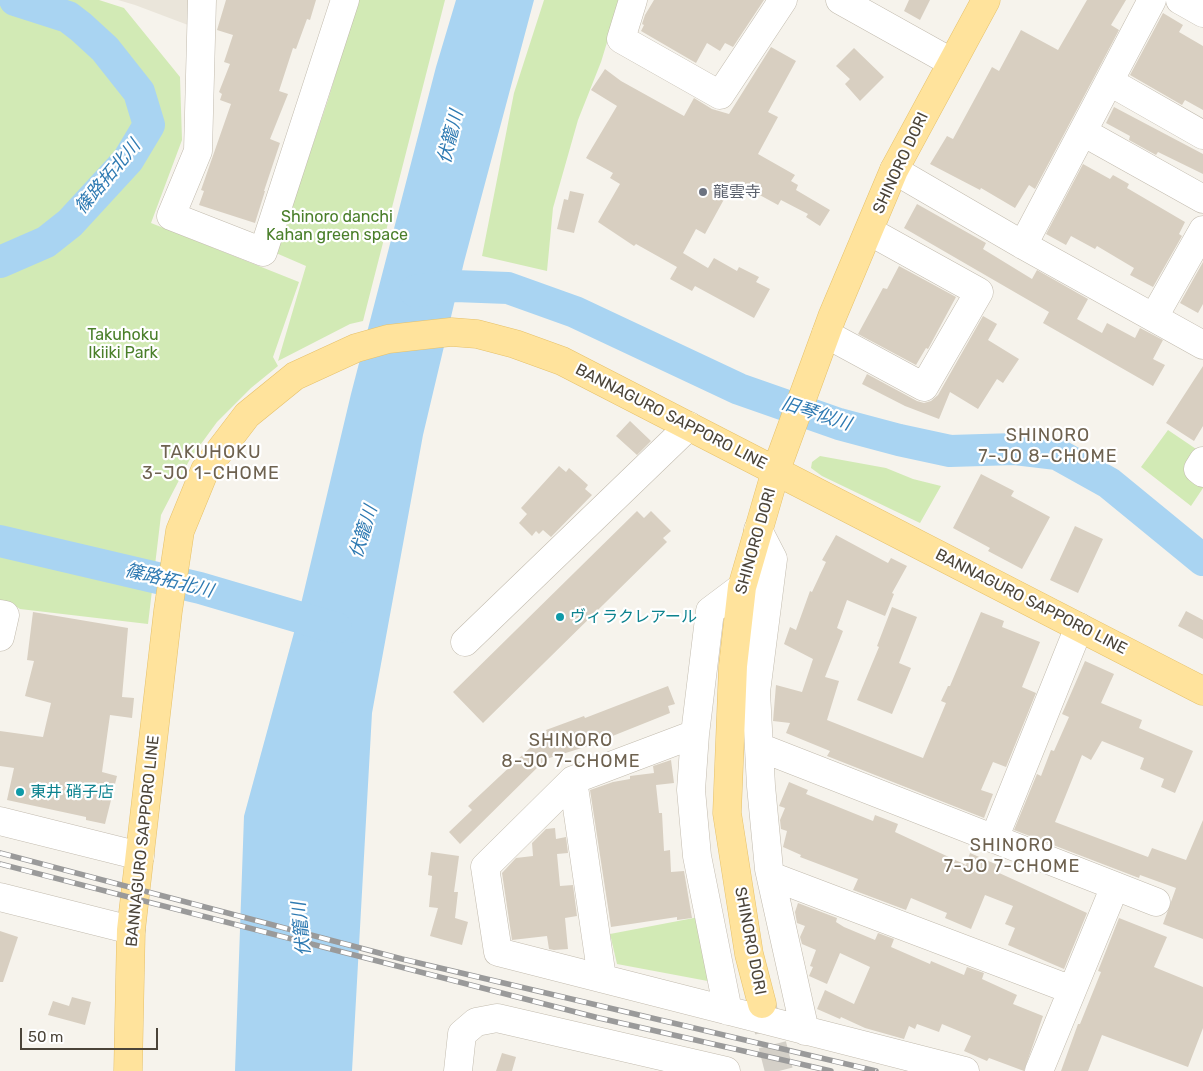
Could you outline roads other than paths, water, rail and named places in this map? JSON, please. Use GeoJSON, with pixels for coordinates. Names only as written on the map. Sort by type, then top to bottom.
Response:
{"type":"FeatureCollection","features":[{"type":"Feature","properties":{"kind":"main road","name":"SHINORO DORI"},"geometry":{"type":"LineString","coordinates":[[762,1004],[750,954],[727,813],[733,666],[742,587],[776,470],[804,389],[894,170],[986,0]]}},
{"type":"Feature","properties":{"kind":"main road","name":"BANNAGURO SAPPORO LINE"},"geometry":{"type":"LineString","coordinates":[[128,1071],[132,930],[168,611],[180,531],[189,504],[205,470],[226,439],[247,414],[295,376],[356,348],[388,340],[451,332],[477,334],[515,344],[562,361],[1203,691]]}},
{"type":"Feature","properties":{"kind":"street"},"geometry":{"type":"LineString","coordinates":[[202,0],[198,151],[172,216],[262,252],[345,0]]}},
{"type":"Feature","properties":{"kind":"street"},"geometry":{"type":"LineString","coordinates":[[633,0],[621,39],[720,95],[783,0]]}},
{"type":"Feature","properties":{"kind":"street"},"geometry":{"type":"LineString","coordinates":[[840,0],[878,9],[951,62]]}},
{"type":"Feature","properties":{"kind":"street"},"geometry":{"type":"LineString","coordinates":[[1022,245],[1152,0]]}},
{"type":"Feature","properties":{"kind":"street"},"geometry":{"type":"LineString","coordinates":[[1180,0],[1203,13]]}},
{"type":"Feature","properties":{"kind":"street"},"geometry":{"type":"LineString","coordinates":[[1110,82],[1203,135]]}},
{"type":"Feature","properties":{"kind":"street"},"geometry":{"type":"LineString","coordinates":[[1083,132],[1203,199]]}},
{"type":"Feature","properties":{"kind":"street"},"geometry":{"type":"LineString","coordinates":[[894,170],[1022,245],[1203,345]]}},
{"type":"Feature","properties":{"kind":"street"},"geometry":{"type":"LineString","coordinates":[[1154,317],[1203,230]]}},
{"type":"Feature","properties":{"kind":"street"},"geometry":{"type":"LineString","coordinates":[[826,334],[924,387],[979,292],[869,231]]}},
{"type":"Feature","properties":{"kind":"street"},"geometry":{"type":"LineString","coordinates":[[465,642],[689,426]]}},
{"type":"Feature","properties":{"kind":"street"},"geometry":{"type":"LineString","coordinates":[[1203,461],[1198,469],[1203,473]]}},
{"type":"Feature","properties":{"kind":"street"},"geometry":{"type":"LineString","coordinates":[[758,530],[773,559],[756,692],[760,786],[771,876],[805,1031]]}},
{"type":"Feature","properties":{"kind":"street"},"geometry":{"type":"LineString","coordinates":[[728,1011],[697,856],[691,790],[695,734],[710,611],[742,587]]}},
{"type":"Feature","properties":{"kind":"street"},"geometry":{"type":"LineString","coordinates":[[0,614],[5,615],[0,637]]}},
{"type":"Feature","properties":{"kind":"street"},"geometry":{"type":"LineString","coordinates":[[994,839],[1079,627]]}},
{"type":"Feature","properties":{"kind":"street"},"geometry":{"type":"LineString","coordinates":[[695,734],[573,780],[485,867],[498,952],[965,1071]]}},
{"type":"Feature","properties":{"kind":"street"},"geometry":{"type":"LineString","coordinates":[[759,747],[1156,902]]}},
{"type":"Feature","properties":{"kind":"street"},"geometry":{"type":"LineString","coordinates":[[573,780],[602,978]]}},
{"type":"Feature","properties":{"kind":"street"},"geometry":{"type":"LineString","coordinates":[[0,821],[140,856]]}},
{"type":"Feature","properties":{"kind":"street"},"geometry":{"type":"LineString","coordinates":[[771,876],[1072,990]]}},
{"type":"Feature","properties":{"kind":"street"},"geometry":{"type":"LineString","coordinates":[[1039,1071],[1115,886]]}},
{"type":"Feature","properties":{"kind":"street"},"geometry":{"type":"LineString","coordinates":[[0,897],[132,930]]}},
{"type":"Feature","properties":{"kind":"street"},"geometry":{"type":"LineString","coordinates":[[458,1071],[462,1034],[476,1022],[497,1018],[672,1064],[726,1071]]}},
{"type":"Feature","properties":{"kind":"water","name":"伏籠川"},"geometry":{"type":"Polygon","coordinates":[[[456,0],[534,0],[464,262],[423,435],[372,713],[352,1071],[235,1071],[244,816],[295,629],[351,394],[436,67],[456,0]]]}},
{"type":"Feature","properties":{"kind":"waterway","name":"篠路拓北川"},"geometry":{"type":"LineString","coordinates":[[0,262],[46,242],[70,223],[128,160],[149,125],[139,92],[105,49],[68,17],[15,0]]}},
{"type":"Feature","properties":{"kind":"waterway","name":"旧琴似川"},"geometry":{"type":"LineString","coordinates":[[415,291],[455,286],[508,288],[575,312],[739,389],[839,424],[950,451],[1015,449],[1057,454],[1109,483],[1203,560]]}},
{"type":"Feature","properties":{"kind":"waterway","name":"篠路拓北川"},"geometry":{"type":"LineString","coordinates":[[0,541],[200,588],[336,628]]}},
{"type":"Feature","properties":{"kind":"tunnel"},"geometry":{"type":"LineString","coordinates":[[762,1004],[779,1071]]}},
{"type":"Feature","properties":{"kind":"railway"},"geometry":{"type":"LineString","coordinates":[[0,853],[402,959],[876,1071]]}},
{"type":"Feature","properties":{"kind":"railway"},"geometry":{"type":"LineString","coordinates":[[0,864],[599,1018],[831,1071]]}},
{"type":"Feature","properties":{"kind":"place","name":"龍雲寺"},"geometry":{"type":"Point","coordinates":[703,192]}},
{"type":"Feature","properties":{"kind":"place","name":"ヴィラクレアール"},"geometry":{"type":"Point","coordinates":[560,617]}},
{"type":"Feature","properties":{"kind":"place","name":"東井 硝子店"},"geometry":{"type":"Point","coordinates":[20,792]}},
{"type":"Feature","properties":{"kind":"district","name":"SHINORO 7-JO 8-CHOME"},"geometry":{"type":"Point","coordinates":[1048,446]}},
{"type":"Feature","properties":{"kind":"district","name":"TAKUHOKU 3-JO 1-CHOME"},"geometry":{"type":"Point","coordinates":[211,463]}},
{"type":"Feature","properties":{"kind":"district","name":"SHINORO 8-JO 7-CHOME"},"geometry":{"type":"Point","coordinates":[571,751]}},
{"type":"Feature","properties":{"kind":"district","name":"SHINORO 7-JO 7-CHOME"},"geometry":{"type":"Point","coordinates":[1012,856]}},
{"type":"Feature","properties":{"kind":"park label","name":"Shinoro danchi Kahan green space"},"geometry":{"type":"Point","coordinates":[337,226]}},
{"type":"Feature","properties":{"kind":"park label","name":"Takuhoku Ikiiki Park"},"geometry":{"type":"Point","coordinates":[123,344]}}]}
